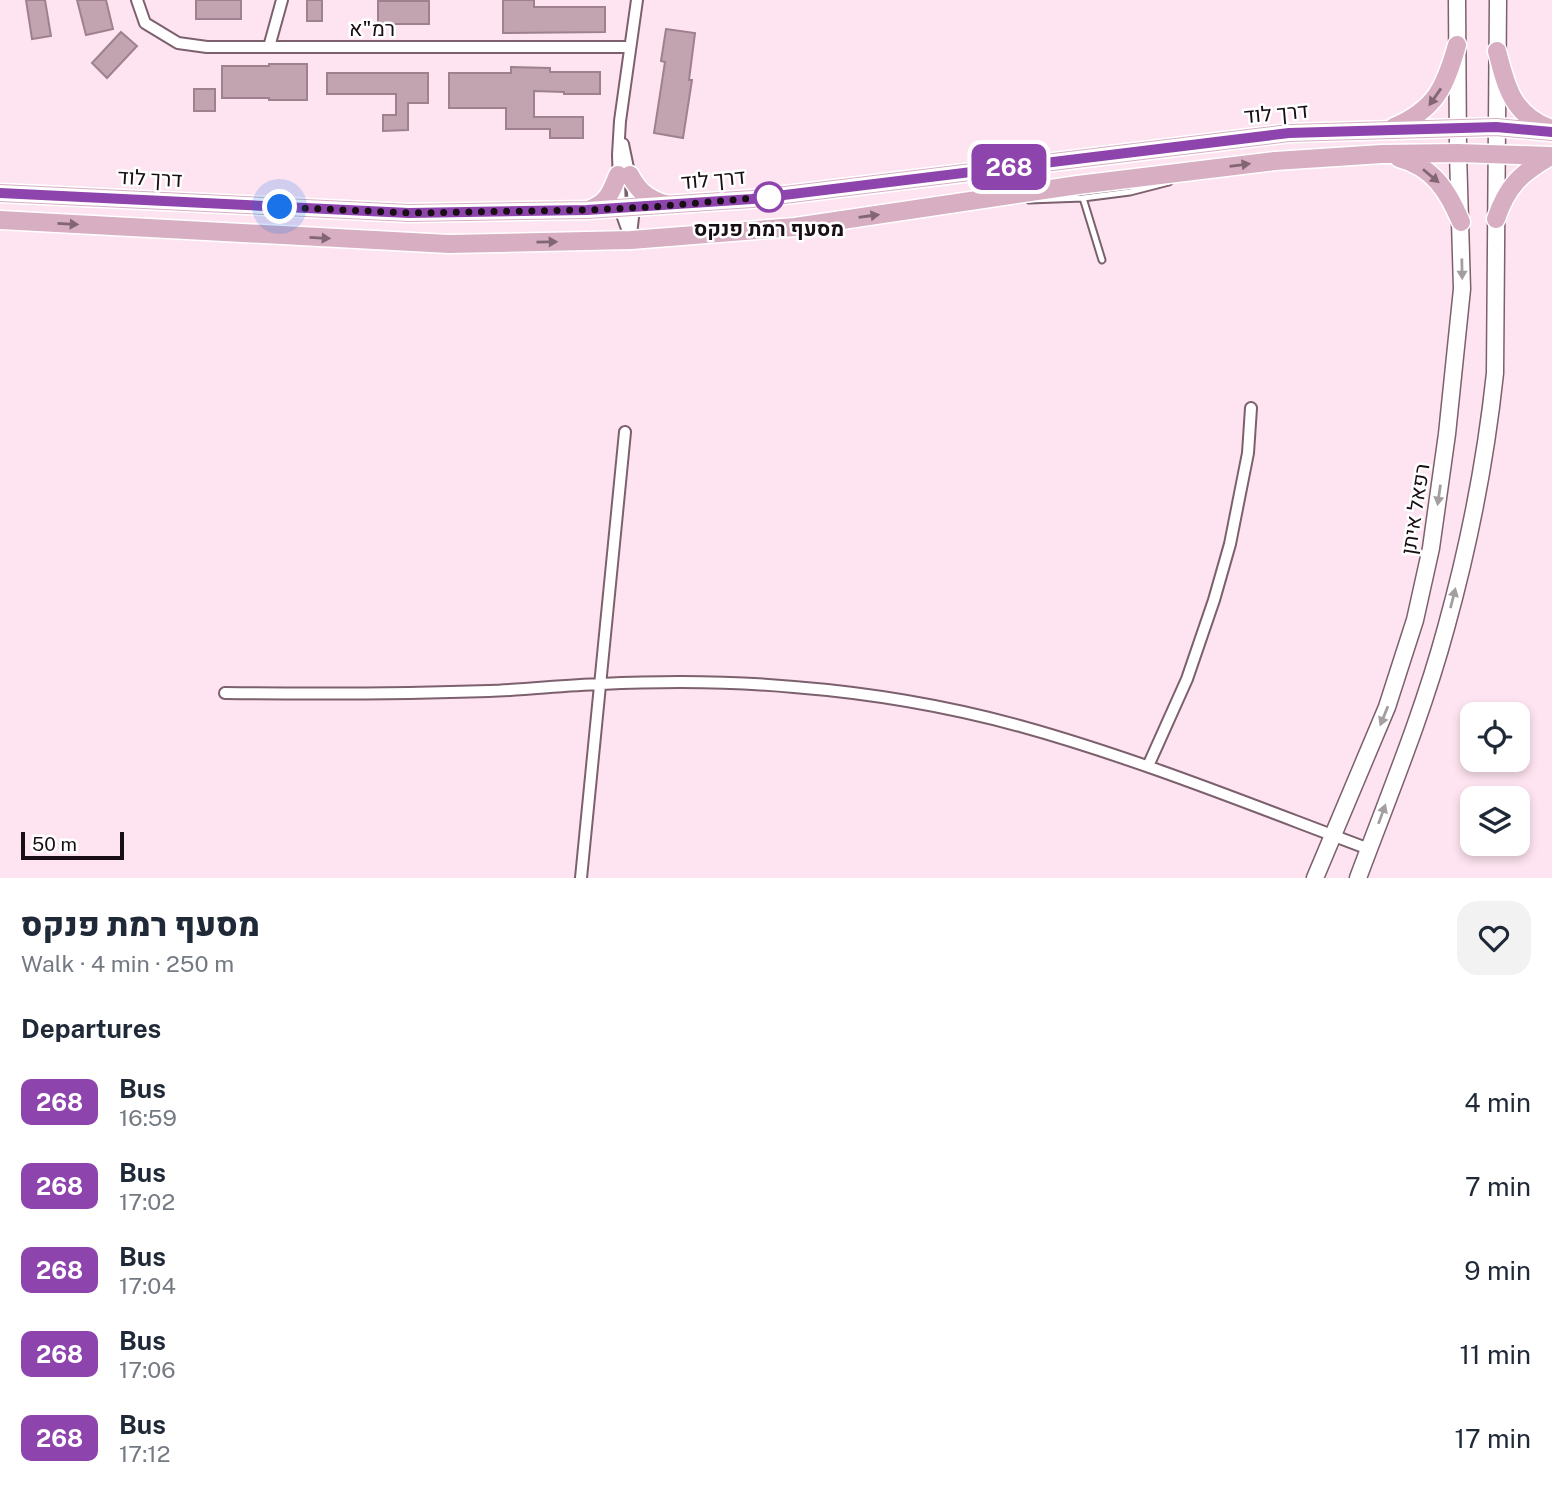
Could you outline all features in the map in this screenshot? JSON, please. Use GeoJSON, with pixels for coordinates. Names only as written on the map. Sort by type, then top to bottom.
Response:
{"type":"FeatureCollection","features":[{"type":"Feature","properties":{"kind":"main road","name":"רפאל איתן"},"geometry":{"type":"LineString","coordinates":[[1315,878],[1387,707],[1415,620],[1431,548],[1447,434],[1462,289],[1457,0]]}},
{"type":"Feature","properties":{"kind":"main road"},"geometry":{"type":"LineString","coordinates":[[1358,878],[1412,733],[1446,629],[1467,539],[1491,413],[1495,373],[1497,0]]}},
{"type":"Feature","properties":{"kind":"main road"},"geometry":{"type":"LineString","coordinates":[[1391,129],[1426,109],[1438,95],[1450,72],[1457,45]]}},
{"type":"Feature","properties":{"kind":"main road"},"geometry":{"type":"LineString","coordinates":[[1497,51],[1513,100],[1534,123],[1552,131]]}},
{"type":"Feature","properties":{"kind":"main road","name":"דרך לוד"},"geometry":{"type":"LineString","coordinates":[[0,193],[409,213],[627,209],[766,197],[1289,133],[1496,127],[1552,131]]}},
{"type":"Feature","properties":{"kind":"main road"},"geometry":{"type":"LineString","coordinates":[[0,220],[450,244],[631,240],[795,227],[1275,161],[1382,154],[1551,156]]}},
{"type":"Feature","properties":{"kind":"main road"},"geometry":{"type":"LineString","coordinates":[[1382,154],[1413,162],[1430,174],[1442,185],[1461,222]]}},
{"type":"Feature","properties":{"kind":"main road"},"geometry":{"type":"LineString","coordinates":[[1496,219],[1508,190],[1520,176],[1551,156]]}},
{"type":"Feature","properties":{"kind":"main road"},"geometry":{"type":"LineString","coordinates":[[587,210],[605,201],[624,175],[646,196],[668,205]]}},
{"type":"Feature","properties":{"kind":"street","name":"רמ\"א"},"geometry":{"type":"LineString","coordinates":[[137,0],[145,23],[178,43],[207,47],[629,47]]}},
{"type":"Feature","properties":{"kind":"street"},"geometry":{"type":"LineString","coordinates":[[270,47],[282,0]]}},
{"type":"Feature","properties":{"kind":"street"},"geometry":{"type":"LineString","coordinates":[[631,240],[620,121],[636,0]]}},
{"type":"Feature","properties":{"kind":"street"},"geometry":{"type":"LineString","coordinates":[[1148,766],[1187,679],[1214,600],[1230,544],[1248,453],[1251,408]]}},
{"type":"Feature","properties":{"kind":"street"},"geometry":{"type":"LineString","coordinates":[[581,878],[625,432]]}},
{"type":"Feature","properties":{"kind":"street"},"geometry":{"type":"LineString","coordinates":[[225,693],[343,695],[703,682],[797,687],[892,699],[1017,725],[1148,766],[1369,849]]}},
{"type":"Feature","properties":{"kind":"lane"},"geometry":{"type":"LineString","coordinates":[[994,198],[1031,201],[1130,192],[1177,180],[1201,170]]}},
{"type":"Feature","properties":{"kind":"lane"},"geometry":{"type":"LineString","coordinates":[[1083,198],[1102,260]]}},
{"type":"Feature","properties":{"kind":"building"},"geometry":{"type":"Polygon","coordinates":[[[26,0],[45,0],[51,36],[32,39],[26,0]]]}},
{"type":"Feature","properties":{"kind":"building"},"geometry":{"type":"Polygon","coordinates":[[[77,0],[106,0],[113,29],[86,35],[77,0]]]}},
{"type":"Feature","properties":{"kind":"building"},"geometry":{"type":"Polygon","coordinates":[[[196,0],[241,0],[241,19],[196,19],[196,0]]]}},
{"type":"Feature","properties":{"kind":"building"},"geometry":{"type":"Polygon","coordinates":[[[307,0],[322,0],[322,21],[307,21],[307,0]]]}},
{"type":"Feature","properties":{"kind":"building"},"geometry":{"type":"Polygon","coordinates":[[[503,0],[534,0],[534,7],[605,7],[605,32],[503,33],[503,0]]]}},
{"type":"Feature","properties":{"kind":"building"},"geometry":{"type":"Polygon","coordinates":[[[378,1],[429,1],[429,24],[378,24],[378,1]]]}},
{"type":"Feature","properties":{"kind":"building"},"geometry":{"type":"Polygon","coordinates":[[[666,29],[695,33],[689,80],[692,80],[683,138],[654,133],[665,62],[661,61],[666,29]]]}},
{"type":"Feature","properties":{"kind":"building"},"geometry":{"type":"Polygon","coordinates":[[[121,32],[137,46],[107,78],[92,63],[121,32]]]}},
{"type":"Feature","properties":{"kind":"building"},"geometry":{"type":"Polygon","coordinates":[[[307,64],[307,100],[222,98],[222,66],[307,64]]]}},
{"type":"Feature","properties":{"kind":"building"},"geometry":{"type":"Polygon","coordinates":[[[511,67],[550,68],[550,72],[600,72],[600,94],[534,91],[534,117],[583,117],[583,138],[550,138],[550,129],[506,129],[506,108],[449,108],[449,73],[511,73],[511,67]]]}},
{"type":"Feature","properties":{"kind":"building"},"geometry":{"type":"Polygon","coordinates":[[[327,73],[428,73],[428,103],[408,103],[408,130],[383,131],[383,115],[396,115],[396,94],[327,94],[327,73]]]}},
{"type":"Feature","properties":{"kind":"building"},"geometry":{"type":"Polygon","coordinates":[[[194,89],[215,89],[215,111],[194,111],[194,89]]]}},
{"type":"Feature","properties":{"kind":"bus line","name":"268"},"geometry":{"type":"LineString","coordinates":[[0,193],[409,213],[587,210],[752,199],[1289,133],[1496,127],[1552,132]]}},
{"type":"Feature","properties":{"kind":"place","name":"מסעף רמת פנקס"},"geometry":{"type":"Point","coordinates":[769,197]}},
{"type":"Feature","properties":{"kind":"route"},"geometry":{"type":"LineString","coordinates":[[280,207],[409,213],[587,210],[778,196],[769,197]]}}]}
